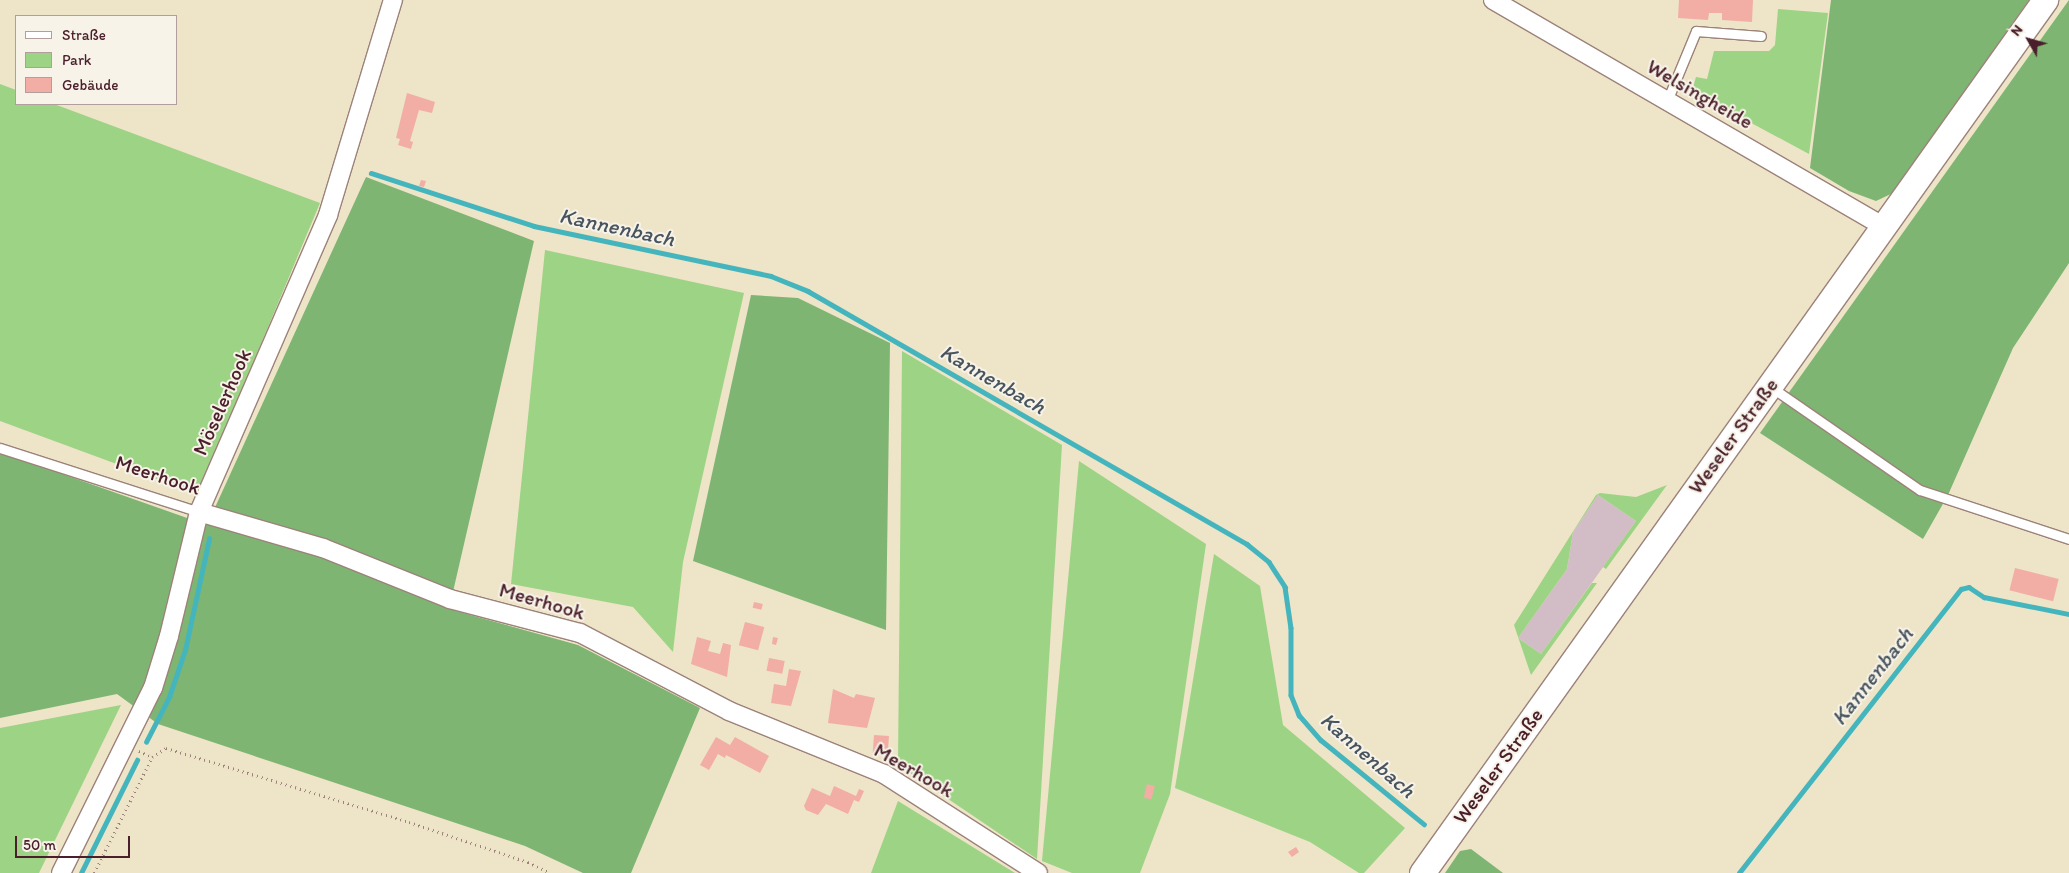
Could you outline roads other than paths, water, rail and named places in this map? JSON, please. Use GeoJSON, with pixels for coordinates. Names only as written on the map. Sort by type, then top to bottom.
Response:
{"type":"FeatureCollection","features":[{"type":"Feature","properties":{"kind":"main road","name":"Weseler Straße"},"geometry":{"type":"LineString","coordinates":[[1422,873],[1769,386],[1885,227],[2045,0]]}},
{"type":"Feature","properties":{"kind":"street","name":"Möselerhook"},"geometry":{"type":"LineString","coordinates":[[60,873],[152,688],[169,636],[198,512],[328,215],[393,0]]}},
{"type":"Feature","properties":{"kind":"street","name":"Welsingheide"},"geometry":{"type":"LineString","coordinates":[[1493,0],[1885,227]]}},
{"type":"Feature","properties":{"kind":"street","name":"Meerhook"},"geometry":{"type":"LineString","coordinates":[[198,512],[323,548],[450,599],[580,633],[729,711],[884,774],[1038,873]]}},
{"type":"Feature","properties":{"kind":"lane"},"geometry":{"type":"LineString","coordinates":[[1668,101],[1696,31],[1761,36]]}},
{"type":"Feature","properties":{"kind":"lane"},"geometry":{"type":"LineString","coordinates":[[1769,386],[1920,490],[2069,539]]}},
{"type":"Feature","properties":{"kind":"lane","name":"Meerhook"},"geometry":{"type":"LineString","coordinates":[[0,448],[198,512]]}},
{"type":"Feature","properties":{"kind":"waterway","name":"Kannenbach"},"geometry":{"type":"LineString","coordinates":[[371,173],[534,226],[771,276],[808,291],[1247,544],[1269,562],[1285,587],[1291,628],[1291,695],[1299,715],[1321,740],[1424,824]]}},
{"type":"Feature","properties":{"kind":"waterway"},"geometry":{"type":"LineString","coordinates":[[146,742],[169,697],[185,650],[209,539]]}},
{"type":"Feature","properties":{"kind":"waterway","name":"Kannenbach"},"geometry":{"type":"LineString","coordinates":[[1739,873],[1961,589],[1969,587],[1984,597],[2069,614]]}},
{"type":"Feature","properties":{"kind":"waterway"},"geometry":{"type":"LineString","coordinates":[[81,873],[137,760]]}}]}
